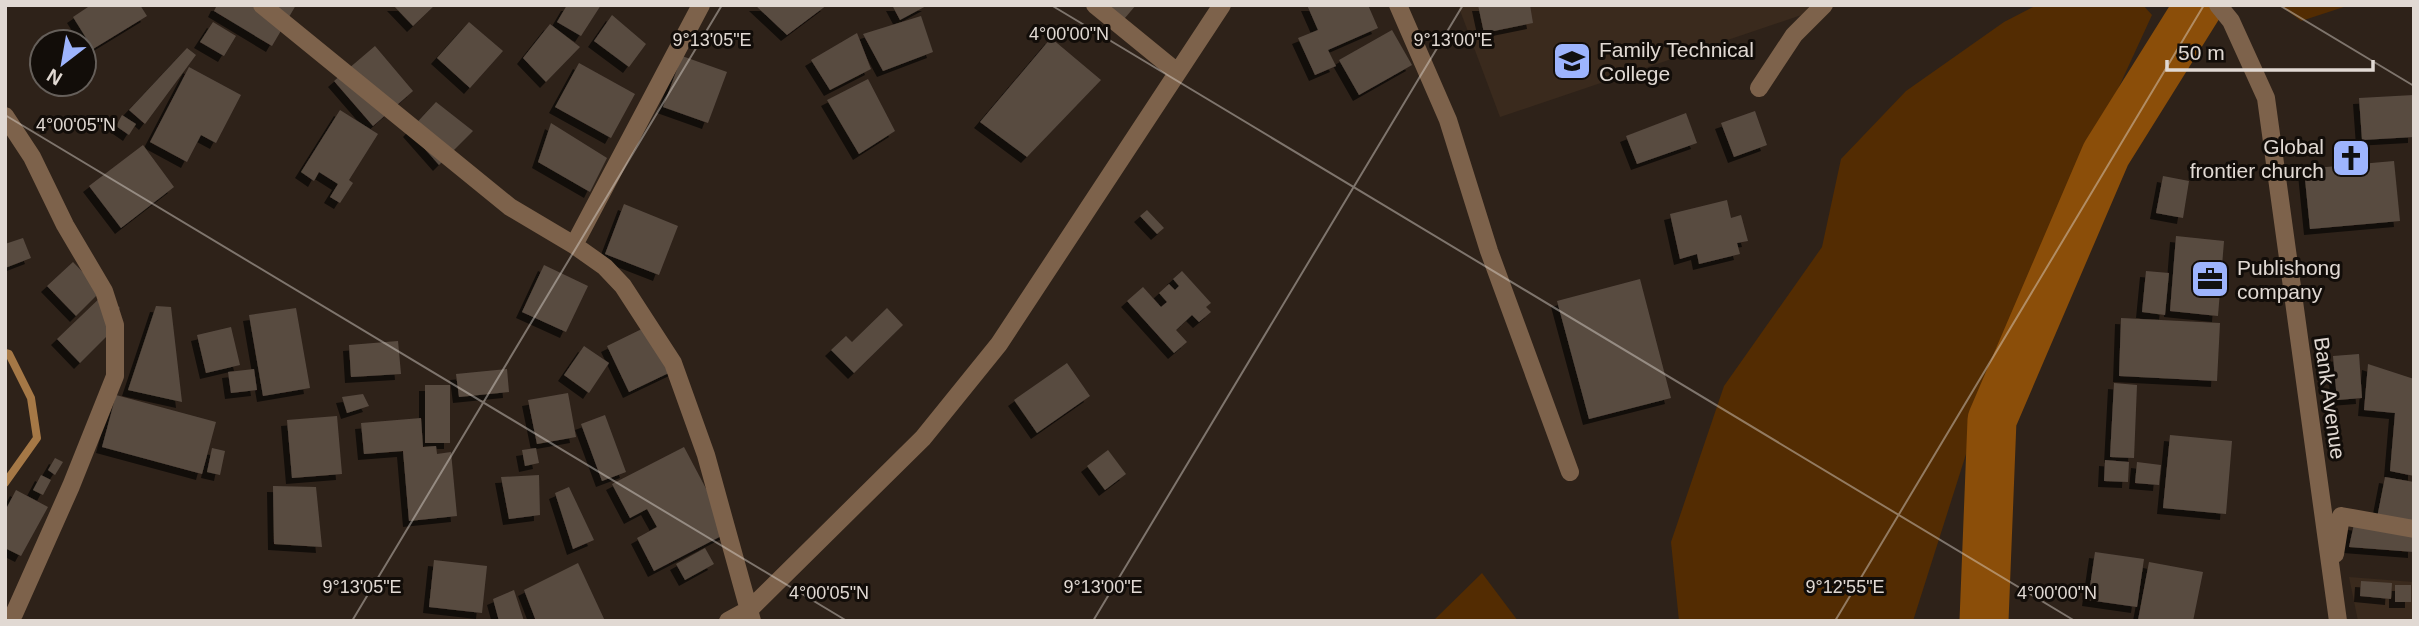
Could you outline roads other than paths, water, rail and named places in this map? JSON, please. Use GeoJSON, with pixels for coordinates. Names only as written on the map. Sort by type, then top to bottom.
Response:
{"type":"FeatureCollection","features":[{"type":"Feature","properties":{"kind":"street"},"geometry":{"type":"LineString","coordinates":[[262,5],[509,207],[574,245],[605,267],[624,286],[673,363],[706,455],[751,615]]}},
{"type":"Feature","properties":{"kind":"street"},"geometry":{"type":"LineString","coordinates":[[574,245],[701,5]]}},
{"type":"Feature","properties":{"kind":"street"},"geometry":{"type":"LineString","coordinates":[[1095,5],[1177,72]]}},
{"type":"Feature","properties":{"kind":"street"},"geometry":{"type":"LineString","coordinates":[[728,621],[751,615],[923,438],[999,344],[1222,5]]}},
{"type":"Feature","properties":{"kind":"street"},"geometry":{"type":"LineString","coordinates":[[1398,5],[1448,120],[1489,251],[1570,472]]}},
{"type":"Feature","properties":{"kind":"street"},"geometry":{"type":"LineString","coordinates":[[1759,88],[1794,36],[1824,5]]}},
{"type":"Feature","properties":{"kind":"street","name":"Bank Avenue"},"geometry":{"type":"LineString","coordinates":[[2218,5],[2231,21],[2266,98],[2338,621]]}},
{"type":"Feature","properties":{"kind":"street"},"geometry":{"type":"LineString","coordinates":[[5,116],[32,157],[65,225],[104,291],[115,325],[115,376],[15,614]]}},
{"type":"Feature","properties":{"kind":"street"},"geometry":{"type":"LineString","coordinates":[[2332,575],[2341,516],[2414,529]]}},
{"type":"Feature","properties":{"kind":"waterway"},"geometry":{"type":"LineString","coordinates":[[1984,621],[1992,420],[2106,154],[2199,5]]}},
{"type":"Feature","properties":{"kind":"waterway"},"geometry":{"type":"LineString","coordinates":[[5,353],[9,354],[31,398],[37,438],[5,483]]}},
{"type":"Feature","properties":{"kind":"place","name":"Family Technical College"},"geometry":{"type":"Point","coordinates":[1572,61]}},
{"type":"Feature","properties":{"kind":"place","name":"Global frontier church"},"geometry":{"type":"Point","coordinates":[2351,158]}},
{"type":"Feature","properties":{"kind":"place","name":"Publishong company"},"geometry":{"type":"Point","coordinates":[2210,279]}}]}
